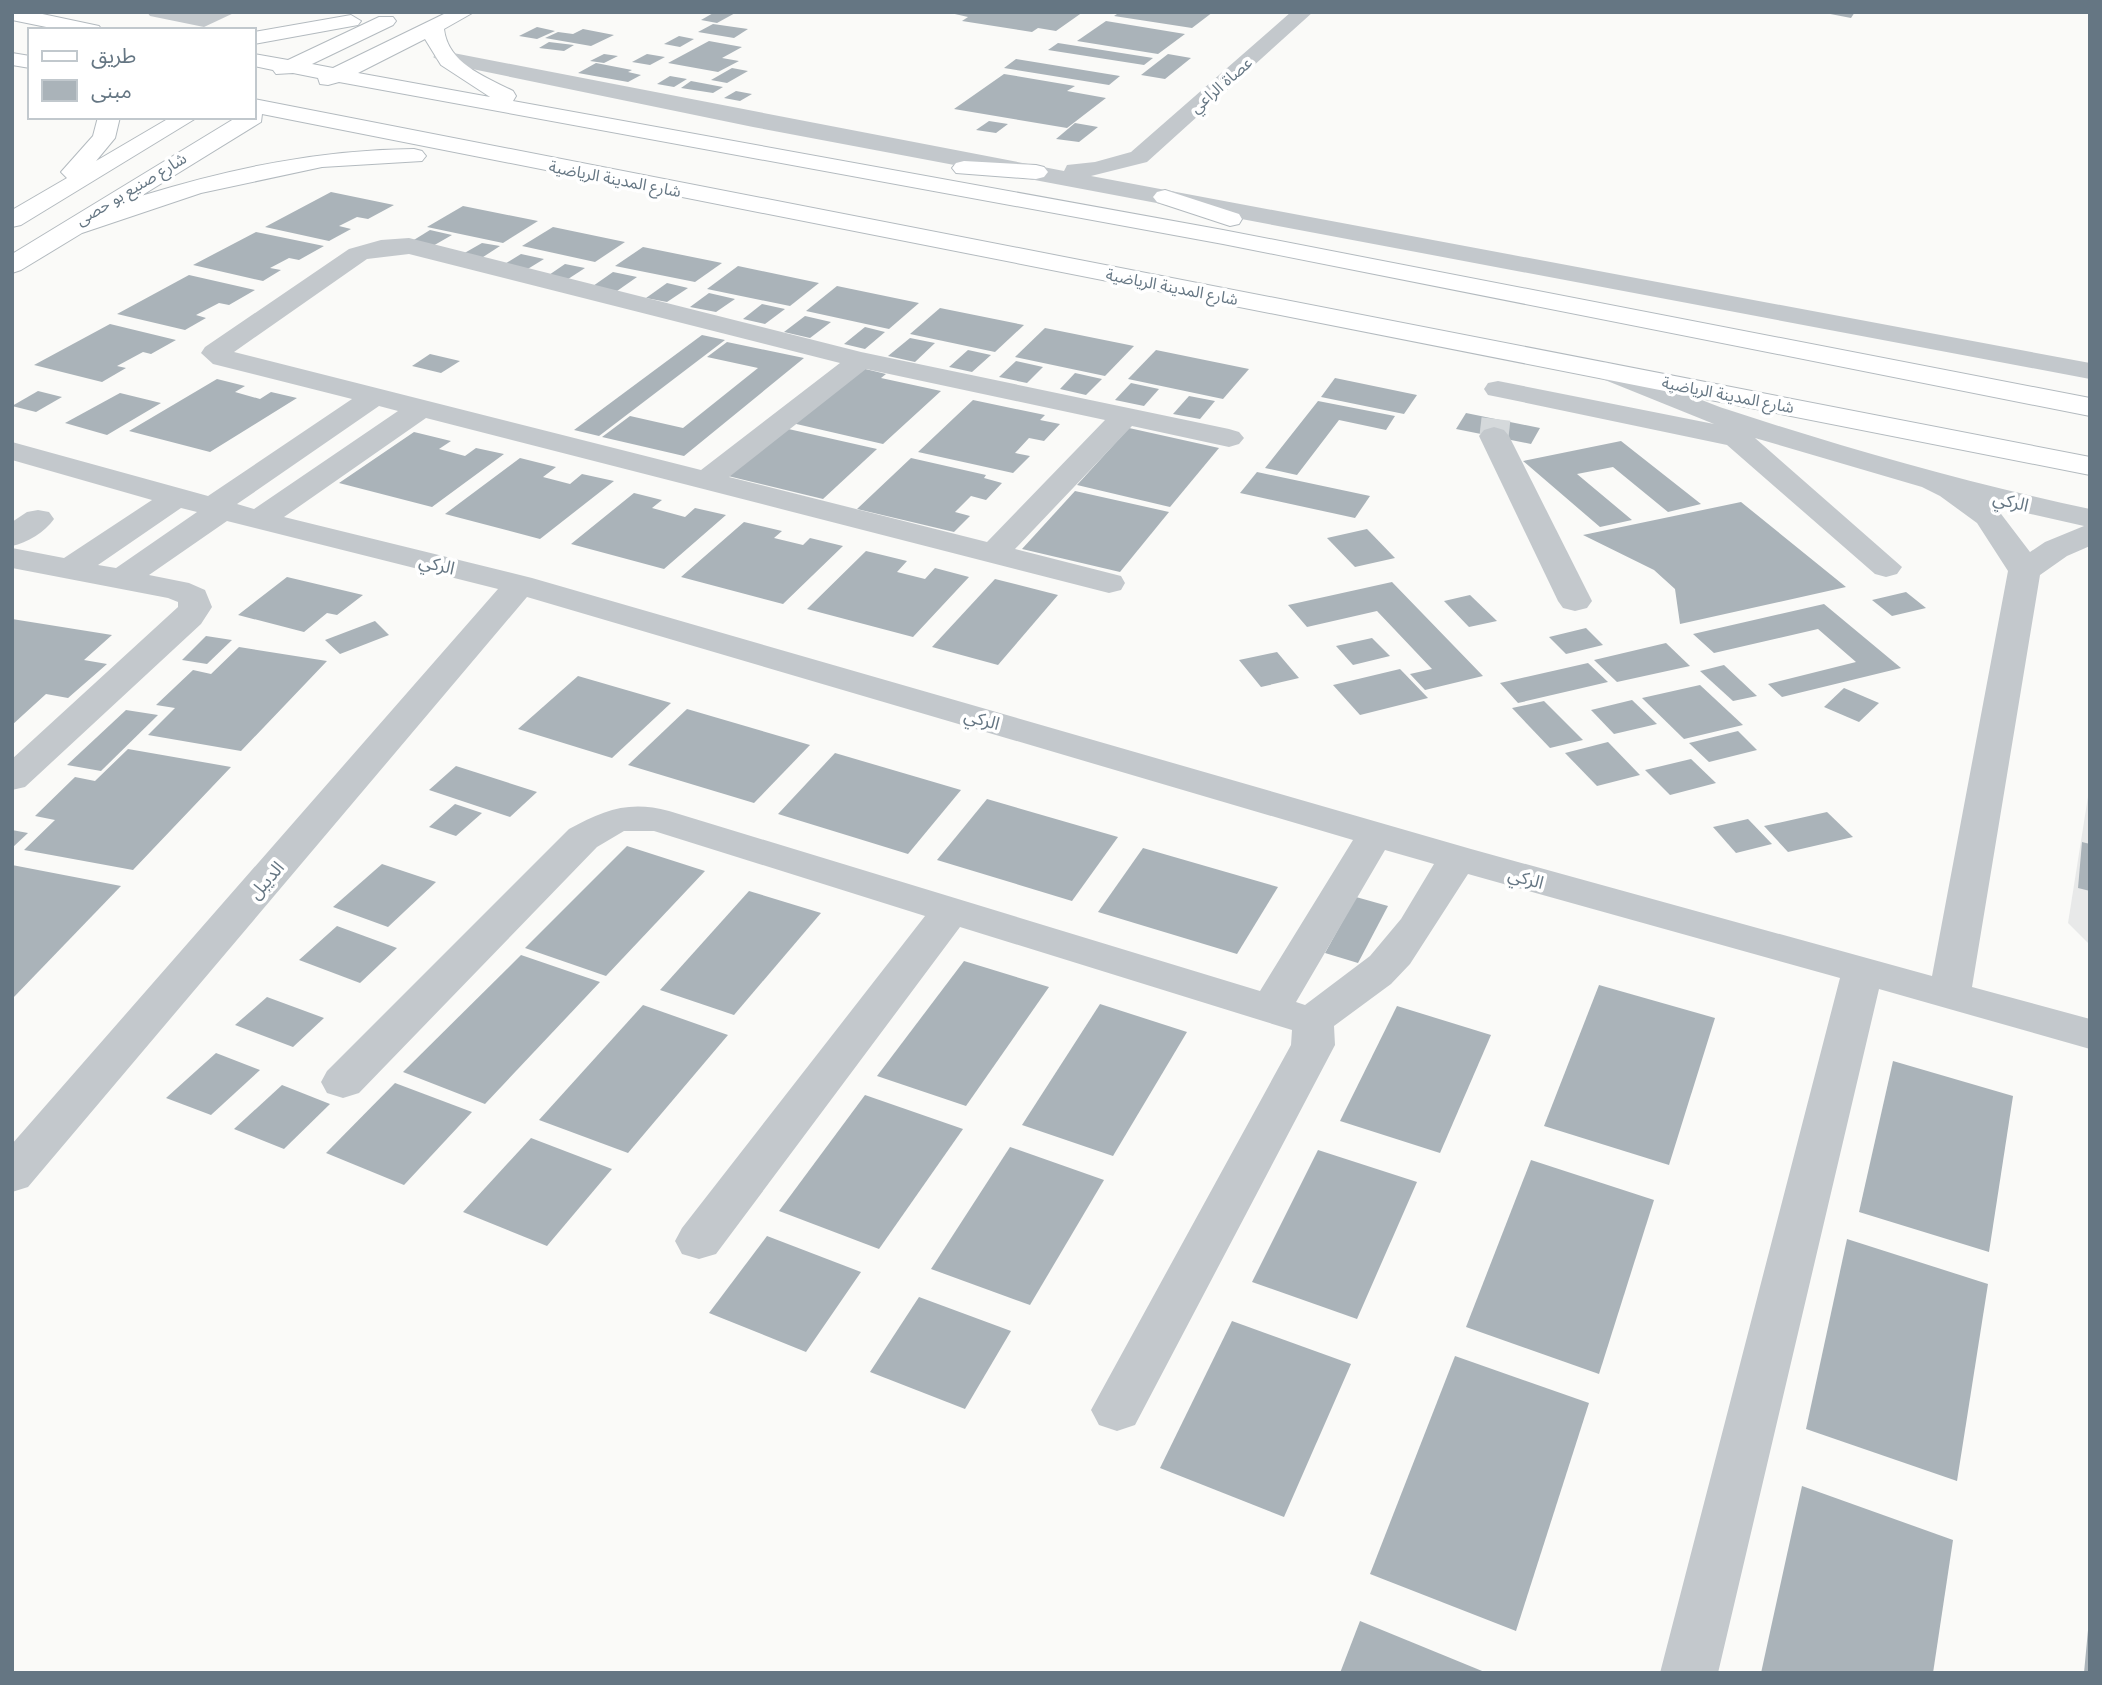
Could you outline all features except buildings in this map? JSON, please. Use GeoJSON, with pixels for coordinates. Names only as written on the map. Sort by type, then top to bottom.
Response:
{"type":"FeatureCollection","features":[{"type":"Feature","properties":{"kind":"main road"},"geometry":{"type":"LineString","coordinates":[[256,38],[325,27],[391,12]]}},
{"type":"Feature","properties":{"kind":"main road"},"geometry":{"type":"LineString","coordinates":[[259,79],[404,12]]}},
{"type":"Feature","properties":{"kind":"main road"},"geometry":{"type":"LineString","coordinates":[[259,79],[301,83],[335,75],[464,12]]}},
{"type":"Feature","properties":{"kind":"main road"},"geometry":{"type":"LineString","coordinates":[[12,14],[82,28]]}},
{"type":"Feature","properties":{"kind":"main road"},"geometry":{"type":"LineString","coordinates":[[434,26],[436,45],[443,57],[528,110]]}},
{"type":"Feature","properties":{"kind":"main road"},"geometry":{"type":"LineString","coordinates":[[289,67],[1223,237],[2090,407]]}},
{"type":"Feature","properties":{"kind":"main road","name":"شارع صنيع بو حصى"},"geometry":{"type":"LineString","coordinates":[[257,112],[335,75]]}},
{"type":"Feature","properties":{"kind":"main road"},"geometry":{"type":"LineString","coordinates":[[259,79],[302,92],[975,213],[1223,237]]}},
{"type":"Feature","properties":{"kind":"main road","name":"شارع المدينة الرياضية"},"geometry":{"type":"LineString","coordinates":[[257,112],[1605,370],[2090,466]]}},
{"type":"Feature","properties":{"kind":"main road"},"geometry":{"type":"LineString","coordinates":[[47,198],[99,145],[107,132],[109,119]]}},
{"type":"Feature","properties":{"kind":"main road","name":"شارع صنيع بو حصى"},"geometry":{"type":"LineString","coordinates":[[12,220],[184,119]]}},
{"type":"Feature","properties":{"kind":"main road","name":"شارع صنيع بو حصى"},"geometry":{"type":"LineString","coordinates":[[12,265],[246,119]]}},
{"type":"Feature","properties":{"kind":"main road"},"geometry":{"type":"LineString","coordinates":[[63,231],[213,180],[292,163],[402,156],[530,163]]}},
{"type":"Feature","properties":{"kind":"main road"},"geometry":{"type":"LineString","coordinates":[[810,160],[1036,172]]}},
{"type":"Feature","properties":{"kind":"main road"},"geometry":{"type":"LineString","coordinates":[[1166,197],[1354,264]]}},
{"type":"Feature","properties":{"kind":"street"},"geometry":{"type":"LineString","coordinates":[[172,13],[204,20],[226,12]]}},
{"type":"Feature","properties":{"kind":"street","name":"عصاة الراعي"},"geometry":{"type":"LineString","coordinates":[[1036,172],[1096,169],[1139,157],[1303,12]]}},
{"type":"Feature","properties":{"kind":"street"},"geometry":{"type":"LineString","coordinates":[[443,57],[753,120],[2090,371]]}},
{"type":"Feature","properties":{"kind":"street"},"geometry":{"type":"LineString","coordinates":[[1139,157],[1143,176],[1166,197]]}},
{"type":"Feature","properties":{"kind":"street"},"geometry":{"type":"LineString","coordinates":[[1109,583],[420,409],[223,358],[215,353],[358,254],[381,248],[409,246],[861,360],[1229,438]]}},
{"type":"Feature","properties":{"kind":"street"},"geometry":{"type":"LineString","coordinates":[[1505,351],[1498,388],[1495,428],[1575,601]]}},
{"type":"Feature","properties":{"kind":"street"},"geometry":{"type":"LineString","coordinates":[[706,481],[861,360]]}},
{"type":"Feature","properties":{"kind":"street","name":"الركي"},"geometry":{"type":"LineString","coordinates":[[1605,370],[1713,414],[1933,481],[2090,518]]}},
{"type":"Feature","properties":{"kind":"street"},"geometry":{"type":"LineString","coordinates":[[1498,388],[1737,438],[1886,567]]}},
{"type":"Feature","properties":{"kind":"street"},"geometry":{"type":"LineString","coordinates":[[122,579],[374,397]]}},
{"type":"Feature","properties":{"kind":"street"},"geometry":{"type":"LineString","coordinates":[[259,520],[420,409]]}},
{"type":"Feature","properties":{"kind":"street"},"geometry":{"type":"LineString","coordinates":[[993,554],[1125,417]]}},
{"type":"Feature","properties":{"kind":"street","name":"الركي"},"geometry":{"type":"LineString","coordinates":[[12,451],[259,520],[520,585],[1457,858],[2090,1034]]}},
{"type":"Feature","properties":{"kind":"street","name":"الركي"},"geometry":{"type":"LineString","coordinates":[[1933,481],[1985,510],[2004,533],[2024,571]]}},
{"type":"Feature","properties":{"kind":"street"},"geometry":{"type":"LineString","coordinates":[[69,569],[178,496]]}},
{"type":"Feature","properties":{"kind":"street"},"geometry":{"type":"LineString","coordinates":[[12,537],[38,519]]}},
{"type":"Feature","properties":{"kind":"street"},"geometry":{"type":"LineString","coordinates":[[1950,996],[2024,571],[2056,548],[2090,534]]}},
{"type":"Feature","properties":{"kind":"street"},"geometry":{"type":"LineString","coordinates":[[12,558],[177,590],[193,597],[195,607],[189,617],[12,779]]}},
{"type":"Feature","properties":{"kind":"street","name":"الديبل"},"geometry":{"type":"LineString","coordinates":[[12,1175],[520,585]]}},
{"type":"Feature","properties":{"kind":"street"},"geometry":{"type":"LineString","coordinates":[[343,1082],[583,838],[616,819],[656,819],[1313,1022]]}},
{"type":"Feature","properties":{"kind":"street"},"geometry":{"type":"LineString","coordinates":[[1271,1008],[1376,834]]}},
{"type":"Feature","properties":{"kind":"street"},"geometry":{"type":"LineString","coordinates":[[1117,1410],[1313,1045],[1313,1022],[1326,1007],[1384,967],[1412,932],[1457,858]]}},
{"type":"Feature","properties":{"kind":"street"},"geometry":{"type":"LineString","coordinates":[[699,1241],[952,909]]}},
{"type":"Feature","properties":{"kind":"street"},"geometry":{"type":"LineString","coordinates":[[1689,1673],[1862,972]]}},
{"type":"Feature","properties":{"kind":"shaded area"},"geometry":{"type":"Polygon","coordinates":[[[2090,784],[2090,945],[2068,923],[2090,784]]]}},
{"type":"Feature","properties":{"kind":"tunnel"},"geometry":{"type":"LineString","coordinates":[[1494,436],[1496,419]]}}]}
